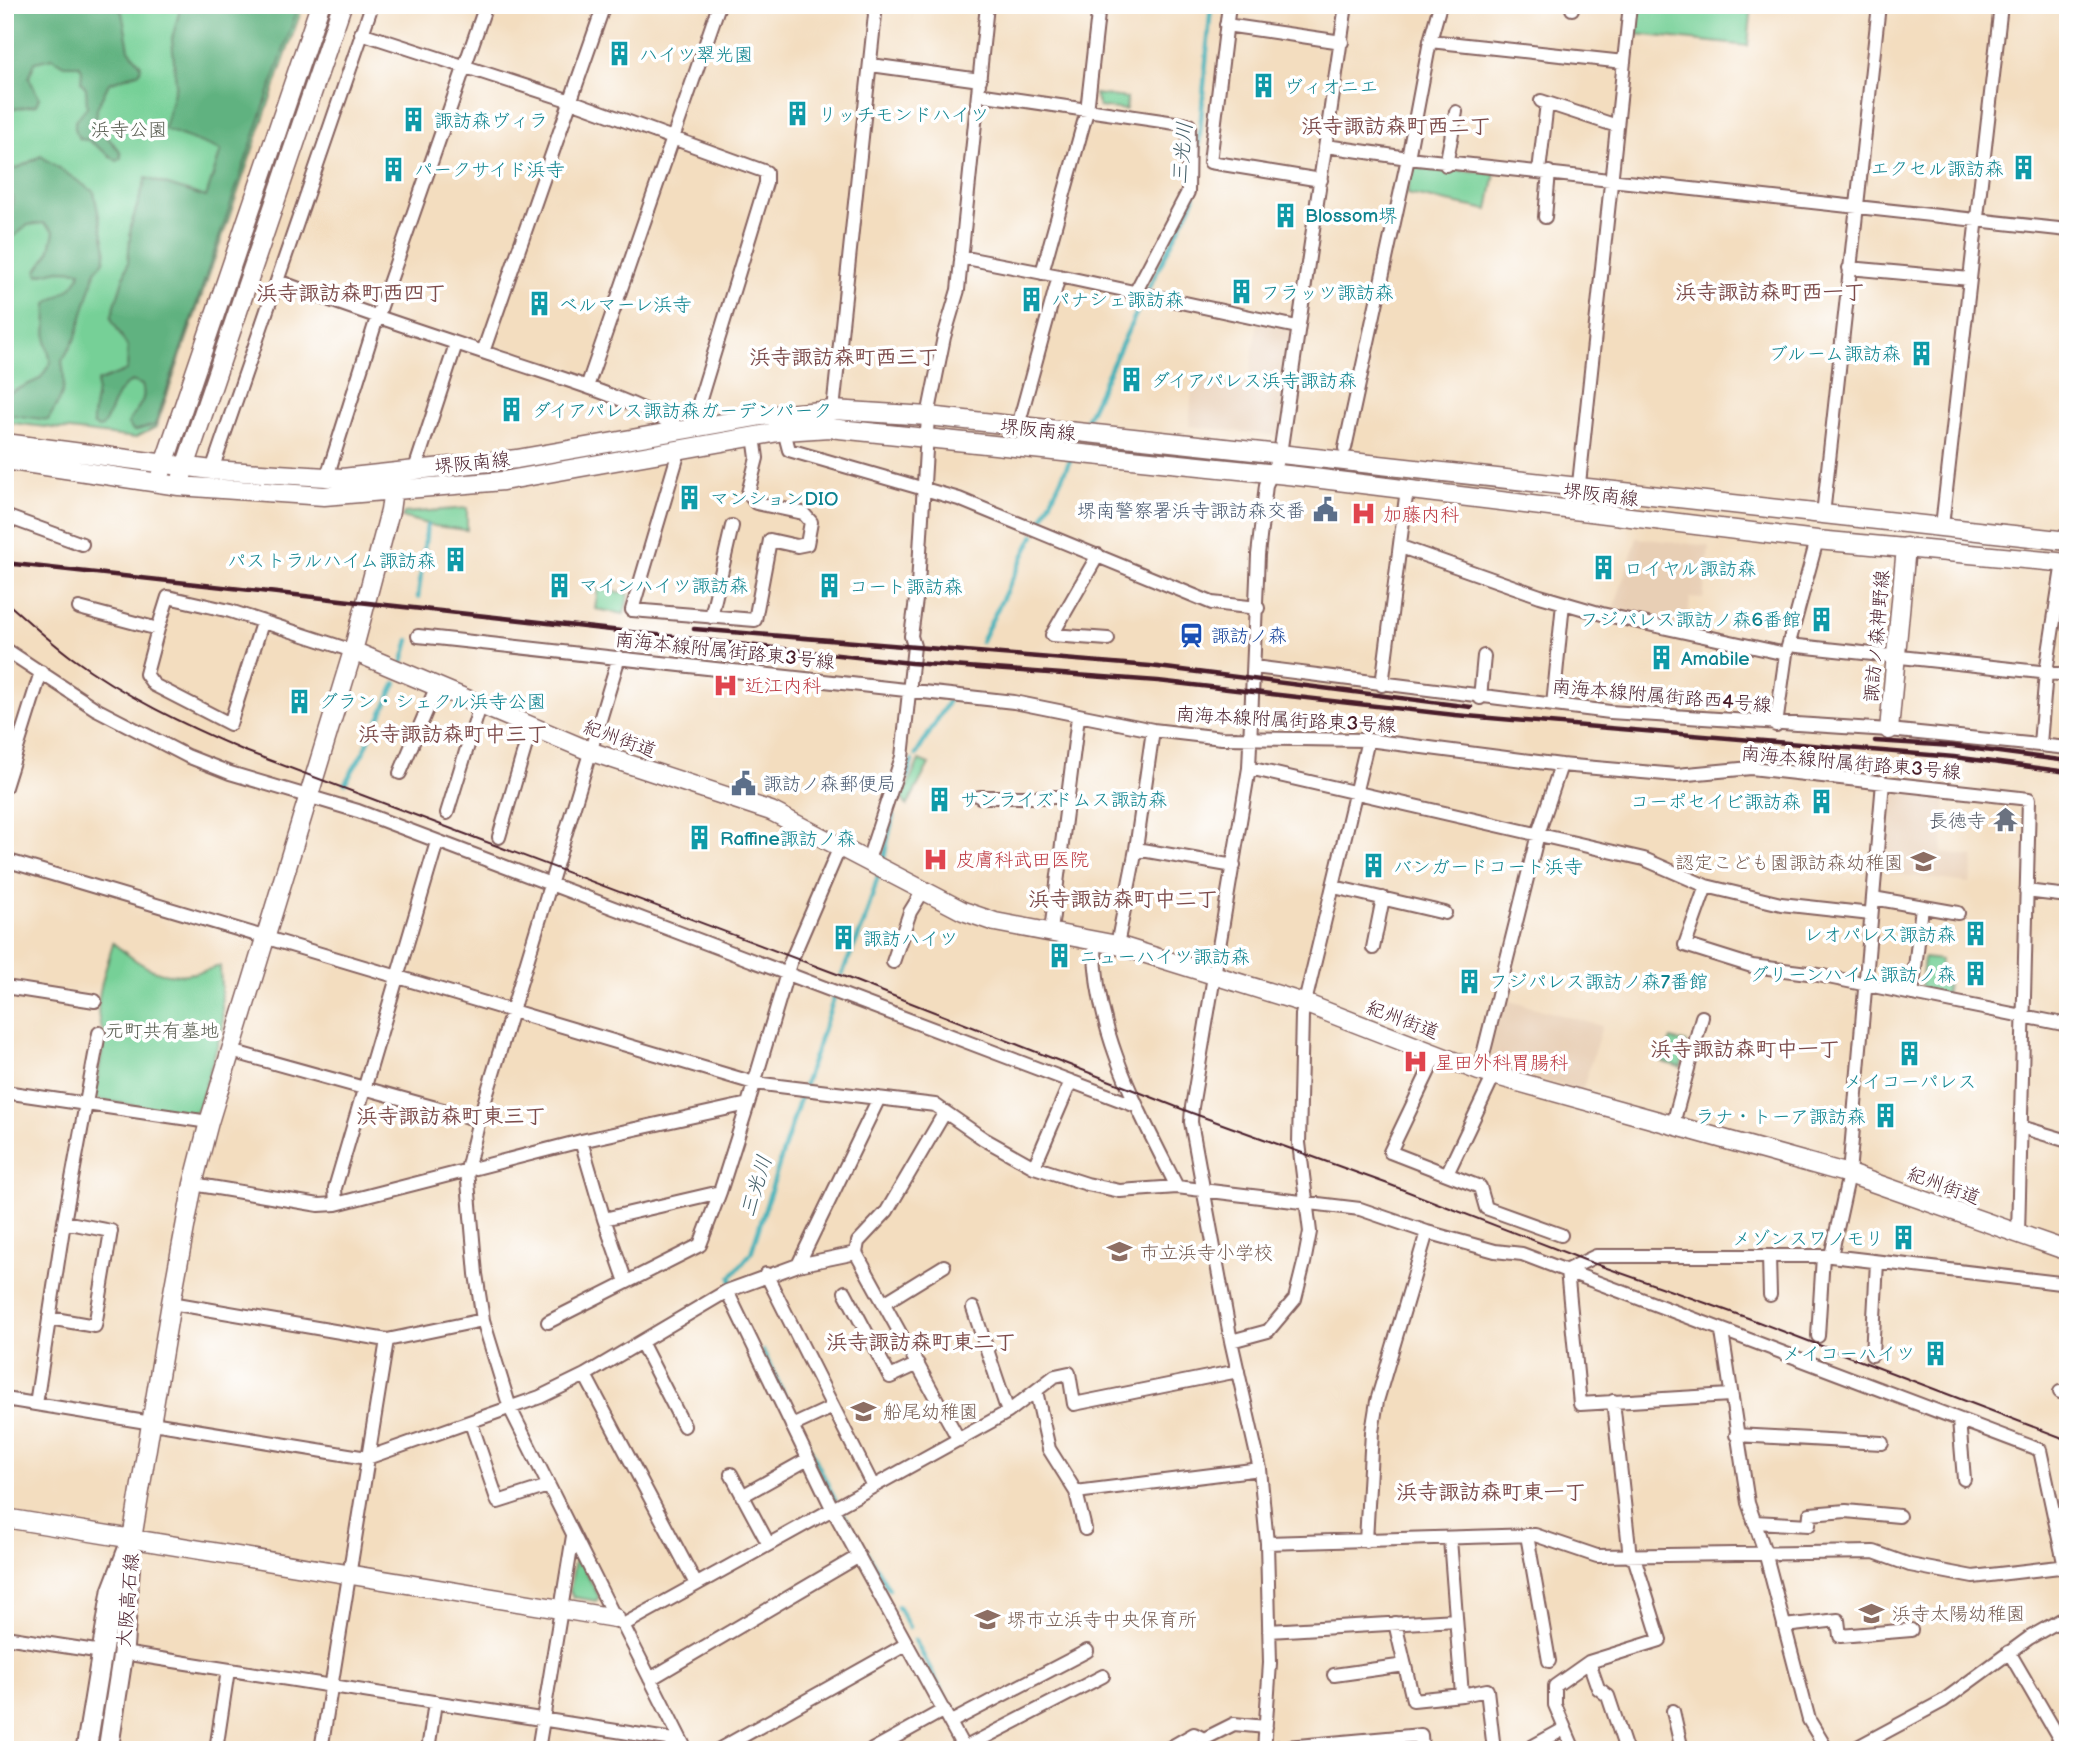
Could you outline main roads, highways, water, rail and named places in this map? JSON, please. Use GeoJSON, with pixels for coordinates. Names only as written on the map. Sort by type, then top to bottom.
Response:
{"type":"FeatureCollection","features":[{"type":"Feature","properties":{"kind":"main road","name":"大阪高石線"},"geometry":{"type":"LineString","coordinates":[[86,1750],[112,1591],[132,1539],[123,1653],[108,1750]]}},
{"type":"Feature","properties":{"kind":"waterway","name":"三光川"},"geometry":{"type":"LineString","coordinates":[[1146,293],[1194,199],[1211,5]]}},
{"type":"Feature","properties":{"kind":"waterway","name":"三光川"},"geometry":{"type":"LineString","coordinates":[[1082,429],[1142,301]]}},
{"type":"Feature","properties":{"kind":"waterway","name":"三光川"},"geometry":{"type":"LineString","coordinates":[[1038,528],[1072,456]]}},
{"type":"Feature","properties":{"kind":"waterway"},"geometry":{"type":"LineString","coordinates":[[418,597],[427,526]]}},
{"type":"Feature","properties":{"kind":"waterway","name":"三光川"},"geometry":{"type":"LineString","coordinates":[[981,642],[1034,535]]}},
{"type":"Feature","properties":{"kind":"waterway"},"geometry":{"type":"LineString","coordinates":[[402,665],[409,640]]}},
{"type":"Feature","properties":{"kind":"waterway"},"geometry":{"type":"LineString","coordinates":[[345,783],[363,753],[396,683]]}},
{"type":"Feature","properties":{"kind":"waterway","name":"三光川"},"geometry":{"type":"LineString","coordinates":[[916,755],[948,702]]}},
{"type":"Feature","properties":{"kind":"waterway","name":"三光川"},"geometry":{"type":"LineString","coordinates":[[907,777],[912,761]]}},
{"type":"Feature","properties":{"kind":"waterway","name":"三光川"},"geometry":{"type":"LineString","coordinates":[[898,800],[901,790]]}},
{"type":"Feature","properties":{"kind":"waterway","name":"三光川"},"geometry":{"type":"LineString","coordinates":[[883,862],[893,816]]}},
{"type":"Feature","properties":{"kind":"waterway","name":"三光川"},"geometry":{"type":"LineString","coordinates":[[842,974],[864,923],[878,876]]}},
{"type":"Feature","properties":{"kind":"waterway","name":"三光川"},"geometry":{"type":"LineString","coordinates":[[804,1086],[834,998]]}},
{"type":"Feature","properties":{"kind":"waterway","name":"三光川"},"geometry":{"type":"LineString","coordinates":[[732,1284],[731,1277],[751,1253],[802,1092]]}},
{"type":"Feature","properties":{"kind":"waterway","name":"三光川"},"geometry":{"type":"LineString","coordinates":[[763,1351],[796,1419]]}},
{"type":"Feature","properties":{"kind":"waterway","name":"三光川"},"geometry":{"type":"LineString","coordinates":[[800,1427],[835,1500]]}},
{"type":"Feature","properties":{"kind":"waterway","name":"三光川"},"geometry":{"type":"LineString","coordinates":[[841,1510],[889,1589]]}},
{"type":"Feature","properties":{"kind":"waterway","name":"三光川"},"geometry":{"type":"LineString","coordinates":[[898,1607],[909,1627]]}},
{"type":"Feature","properties":{"kind":"waterway","name":"三光川"},"geometry":{"type":"LineString","coordinates":[[915,1640],[945,1697]]}},
{"type":"Feature","properties":{"kind":"waterway","name":"三光川"},"geometry":{"type":"LineString","coordinates":[[949,1705],[951,1709]]}},
{"type":"Feature","properties":{"kind":"waterway","name":"三光川"},"geometry":{"type":"LineString","coordinates":[[960,1725],[967,1739]]}},
{"type":"Feature","properties":{"kind":"tram line"},"geometry":{"type":"LineString","coordinates":[[5,601],[91,671],[177,720],[245,751],[845,977],[1192,1113],[1388,1184],[1587,1261],[1748,1318],[2068,1440]]}},
{"type":"Feature","properties":{"kind":"railway"},"geometry":{"type":"LineString","coordinates":[[5,563],[911,663],[1158,681],[1455,715],[1954,757],[2068,772]]}},
{"type":"Feature","properties":{"kind":"railway"},"geometry":{"type":"LineString","coordinates":[[694,629],[1150,666],[1471,707]]}},
{"type":"Feature","properties":{"kind":"railway"},"geometry":{"type":"LineString","coordinates":[[1875,741],[1953,746],[2068,761]]}},
{"type":"Feature","properties":{"kind":"place","name":"ハイツ翠光園"},"geometry":{"type":"Point","coordinates":[619,54]}},
{"type":"Feature","properties":{"kind":"place","name":"ヴィオニエ"},"geometry":{"type":"Point","coordinates":[1264,86]}},
{"type":"Feature","properties":{"kind":"place","name":"リッチモンドハイツ"},"geometry":{"type":"Point","coordinates":[798,114]}},
{"type":"Feature","properties":{"kind":"place","name":"諏訪森ヴィラ"},"geometry":{"type":"Point","coordinates":[414,120]}},
{"type":"Feature","properties":{"kind":"place","name":"エクセル諏訪森"},"geometry":{"type":"Point","coordinates":[2024,168]}},
{"type":"Feature","properties":{"kind":"place","name":"パークサイド浜寺"},"geometry":{"type":"Point","coordinates":[394,169]}},
{"type":"Feature","properties":{"kind":"place","name":"Blossom堺"},"geometry":{"type":"Point","coordinates":[1285,215]}},
{"type":"Feature","properties":{"kind":"place","name":"フラッツ諏訪森"},"geometry":{"type":"Point","coordinates":[1241,292]}},
{"type":"Feature","properties":{"kind":"place","name":"パナシェ諏訪森"},"geometry":{"type":"Point","coordinates":[1031,299]}},
{"type":"Feature","properties":{"kind":"place","name":"ベルマーレ浜寺"},"geometry":{"type":"Point","coordinates":[539,304]}},
{"type":"Feature","properties":{"kind":"place","name":"ブルーム諏訪森"},"geometry":{"type":"Point","coordinates":[1921,353]}},
{"type":"Feature","properties":{"kind":"place","name":"ダイアパレス浜寺諏訪森"},"geometry":{"type":"Point","coordinates":[1131,380]}},
{"type":"Feature","properties":{"kind":"place","name":"ダイアパレス諏訪森ガーデンパーク"},"geometry":{"type":"Point","coordinates":[512,410]}},
{"type":"Feature","properties":{"kind":"place","name":"マンションDIO"},"geometry":{"type":"Point","coordinates":[690,498]}},
{"type":"Feature","properties":{"kind":"place","name":"堺南警察署浜寺諏訪森交番"},"geometry":{"type":"Point","coordinates":[1325,510]}},
{"type":"Feature","properties":{"kind":"place","name":"加藤内科"},"geometry":{"type":"Point","coordinates":[1363,514]}},
{"type":"Feature","properties":{"kind":"place","name":"パストラルハイム諏訪森"},"geometry":{"type":"Point","coordinates":[456,560]}},
{"type":"Feature","properties":{"kind":"place","name":"ロイヤル諏訪森"},"geometry":{"type":"Point","coordinates":[1604,568]}},
{"type":"Feature","properties":{"kind":"place","name":"マインハイツ諏訪森"},"geometry":{"type":"Point","coordinates":[559,585]}},
{"type":"Feature","properties":{"kind":"place","name":"コート諏訪森"},"geometry":{"type":"Point","coordinates":[829,586]}},
{"type":"Feature","properties":{"kind":"place","name":"フジパレス諏訪ノ森6番館"},"geometry":{"type":"Point","coordinates":[1821,619]}},
{"type":"Feature","properties":{"kind":"place","name":"諏訪ノ森"},"geometry":{"type":"Point","coordinates":[1191,635]}},
{"type":"Feature","properties":{"kind":"place","name":"Amabile"},"geometry":{"type":"Point","coordinates":[1661,658]}},
{"type":"Feature","properties":{"kind":"place","name":"近江内科"},"geometry":{"type":"Point","coordinates":[725,685]}},
{"type":"Feature","properties":{"kind":"place","name":"グラン・シェクル浜寺公園"},"geometry":{"type":"Point","coordinates":[299,701]}},
{"type":"Feature","properties":{"kind":"place","name":"諏訪ノ森郵便局"},"geometry":{"type":"Point","coordinates":[743,783]}},
{"type":"Feature","properties":{"kind":"place","name":"サンライズドムス諏訪森"},"geometry":{"type":"Point","coordinates":[940,799]}},
{"type":"Feature","properties":{"kind":"place","name":"コーポセイビ諏訪森"},"geometry":{"type":"Point","coordinates":[1821,801]}},
{"type":"Feature","properties":{"kind":"place","name":"長徳寺"},"geometry":{"type":"Point","coordinates":[2006,820]}},
{"type":"Feature","properties":{"kind":"place","name":"Raffine諏訪ノ森"},"geometry":{"type":"Point","coordinates":[700,838]}},
{"type":"Feature","properties":{"kind":"place","name":"皮膚科武田医院"},"geometry":{"type":"Point","coordinates":[936,859]}},
{"type":"Feature","properties":{"kind":"place","name":"認定こども園諏訪森幼稚園"},"geometry":{"type":"Point","coordinates":[1923,862]}},
{"type":"Feature","properties":{"kind":"place","name":"バンガードコート浜寺"},"geometry":{"type":"Point","coordinates":[1373,866]}},
{"type":"Feature","properties":{"kind":"place","name":"レオパレス諏訪森"},"geometry":{"type":"Point","coordinates":[1976,934]}},
{"type":"Feature","properties":{"kind":"place","name":"諏訪ハイツ"},"geometry":{"type":"Point","coordinates":[843,938]}},
{"type":"Feature","properties":{"kind":"place","name":"ニューハイツ諏訪森"},"geometry":{"type":"Point","coordinates":[1059,956]}},
{"type":"Feature","properties":{"kind":"place","name":"グリーンハイム諏訪ノ森"},"geometry":{"type":"Point","coordinates":[1976,974]}},
{"type":"Feature","properties":{"kind":"place","name":"フジパレス諏訪ノ森7番館"},"geometry":{"type":"Point","coordinates":[1469,981]}},
{"type":"Feature","properties":{"kind":"place","name":"メイコーパレス"},"geometry":{"type":"Point","coordinates":[1910,1053]}},
{"type":"Feature","properties":{"kind":"place","name":"星田外科胃腸科"},"geometry":{"type":"Point","coordinates":[1415,1062]}},
{"type":"Feature","properties":{"kind":"place","name":"ラナ・トーア諏訪森"},"geometry":{"type":"Point","coordinates":[1886,1116]}},
{"type":"Feature","properties":{"kind":"place","name":"メゾンスワノモリ"},"geometry":{"type":"Point","coordinates":[1904,1238]}},
{"type":"Feature","properties":{"kind":"place","name":"市立浜寺小学校"},"geometry":{"type":"Point","coordinates":[1120,1252]}},
{"type":"Feature","properties":{"kind":"place","name":"メイコーハイツ"},"geometry":{"type":"Point","coordinates":[1935,1353]}},
{"type":"Feature","properties":{"kind":"place","name":"船尾幼稚園"},"geometry":{"type":"Point","coordinates":[863,1411]}},
{"type":"Feature","properties":{"kind":"place","name":"浜寺太陽幼稚園"},"geometry":{"type":"Point","coordinates":[1872,1613]}},
{"type":"Feature","properties":{"kind":"place","name":"堺市立浜寺中央保育所"},"geometry":{"type":"Point","coordinates":[987,1619]}},
{"type":"Feature","properties":{"kind":"district","name":"浜寺諏訪森町西二丁"},"geometry":{"type":"Point","coordinates":[1396,126]}},
{"type":"Feature","properties":{"kind":"district","name":"浜寺諏訪森町西一丁"},"geometry":{"type":"Point","coordinates":[1770,292]}},
{"type":"Feature","properties":{"kind":"district","name":"浜寺諏訪森町西四丁"},"geometry":{"type":"Point","coordinates":[351,293]}},
{"type":"Feature","properties":{"kind":"district","name":"浜寺諏訪森町西三丁"},"geometry":{"type":"Point","coordinates":[844,357]}},
{"type":"Feature","properties":{"kind":"district","name":"浜寺諏訪森町中三丁"},"geometry":{"type":"Point","coordinates":[453,734]}},
{"type":"Feature","properties":{"kind":"district","name":"浜寺諏訪森町中二丁"},"geometry":{"type":"Point","coordinates":[1123,899]}},
{"type":"Feature","properties":{"kind":"district","name":"浜寺諏訪森町中一丁"},"geometry":{"type":"Point","coordinates":[1745,1049]}},
{"type":"Feature","properties":{"kind":"district","name":"浜寺諏訪森町東三丁"},"geometry":{"type":"Point","coordinates":[451,1116]}},
{"type":"Feature","properties":{"kind":"district","name":"浜寺諏訪森町東二丁"},"geometry":{"type":"Point","coordinates":[921,1342]}},
{"type":"Feature","properties":{"kind":"district","name":"浜寺諏訪森町東一丁"},"geometry":{"type":"Point","coordinates":[1491,1492]}},
{"type":"Feature","properties":{"kind":"park label","name":"浜寺公園"},"geometry":{"type":"Point","coordinates":[129,129]}},
{"type":"Feature","properties":{"kind":"park label","name":"元町共有墓地"},"geometry":{"type":"Point","coordinates":[162,1030]}}]}
